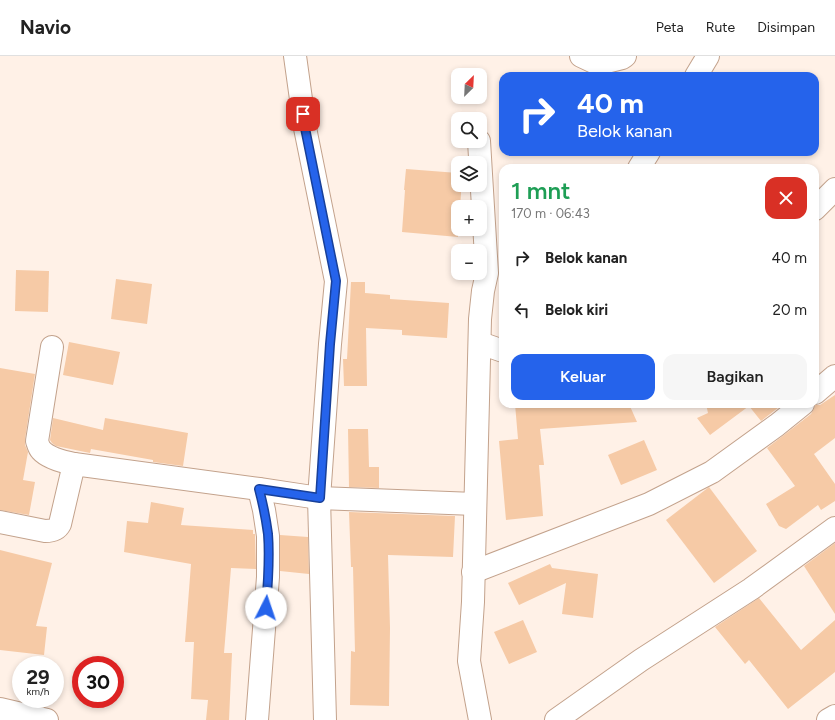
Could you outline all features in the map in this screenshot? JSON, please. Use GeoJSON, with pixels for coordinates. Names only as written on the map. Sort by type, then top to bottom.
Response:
{"type":"FeatureCollection","features":[{"type":"Feature","properties":{"kind":"street"},"geometry":{"type":"LineString","coordinates":[[295,56],[305,128],[336,281],[330,344],[320,498],[325,720]]}},
{"type":"Feature","properties":{"kind":"street"},"geometry":{"type":"LineString","coordinates":[[581,56],[598,64],[625,56]]}},
{"type":"Feature","properties":{"kind":"street"},"geometry":{"type":"LineString","coordinates":[[698,72],[708,56]]}},
{"type":"Feature","properties":{"kind":"street"},"geometry":{"type":"LineString","coordinates":[[479,148],[487,273],[483,291],[480,319],[473,602],[469,661],[480,720]]}},
{"type":"Feature","properties":{"kind":"street"},"geometry":{"type":"LineString","coordinates":[[819,205],[835,189]]}},
{"type":"Feature","properties":{"kind":"street"},"geometry":{"type":"LineString","coordinates":[[480,343],[499,350]]}},
{"type":"Feature","properties":{"kind":"street"},"geometry":{"type":"LineString","coordinates":[[52,346],[37,441],[40,449],[44,453],[61,462],[320,498],[475,504]]}},
{"type":"Feature","properties":{"kind":"street"},"geometry":{"type":"LineString","coordinates":[[819,389],[835,376]]}},
{"type":"Feature","properties":{"kind":"street"},"geometry":{"type":"LineString","coordinates":[[473,572],[649,504],[712,472],[777,425],[797,408]]}},
{"type":"Feature","properties":{"kind":"street"},"geometry":{"type":"LineString","coordinates":[[0,522],[45,531],[57,529],[60,524],[74,464]]}},
{"type":"Feature","properties":{"kind":"street"},"geometry":{"type":"LineString","coordinates":[[257,720],[268,577],[268,536],[259,489]]}},
{"type":"Feature","properties":{"kind":"street"},"geometry":{"type":"LineString","coordinates":[[556,720],[642,660],[751,590],[835,528]]}},
{"type":"Feature","properties":{"kind":"street"},"geometry":{"type":"LineString","coordinates":[[0,709],[48,720]]}},
{"type":"Feature","properties":{"kind":"street"},"geometry":{"type":"LineString","coordinates":[[828,720],[835,716]]}},
{"type":"Feature","properties":{"kind":"building"},"geometry":{"type":"Polygon","coordinates":[[[406,169],[451,172],[451,192],[461,192],[461,200],[451,200],[451,236],[458,237],[402,232],[406,169]]]}},
{"type":"Feature","properties":{"kind":"building"},"geometry":{"type":"Polygon","coordinates":[[[16,270],[49,271],[48,312],[15,311],[16,270]]]}},
{"type":"Feature","properties":{"kind":"building"},"geometry":{"type":"Polygon","coordinates":[[[116,279],[152,284],[147,324],[111,319],[116,279]]]}},
{"type":"Feature","properties":{"kind":"building"},"geometry":{"type":"Polygon","coordinates":[[[351,282],[365,282],[365,293],[390,295],[390,299],[449,303],[447,338],[402,335],[402,330],[366,328],[367,386],[344,386],[343,359],[347,359],[351,282]]]}},
{"type":"Feature","properties":{"kind":"building"},"geometry":{"type":"Polygon","coordinates":[[[69,342],[120,352],[113,385],[63,375],[69,342]]]}},
{"type":"Feature","properties":{"kind":"building"},"geometry":{"type":"Polygon","coordinates":[[[0,368],[35,374],[25,439],[25,445],[28,452],[23,480],[35,482],[29,515],[0,510],[0,368]]]}},
{"type":"Feature","properties":{"kind":"building"},"geometry":{"type":"Polygon","coordinates":[[[835,395],[835,438],[814,454],[835,484],[835,501],[821,510],[818,505],[786,529],[779,526],[766,504],[795,486],[767,448],[811,414],[814,408],[819,408],[820,405],[835,395]]]}},
{"type":"Feature","properties":{"kind":"building"},"geometry":{"type":"Polygon","coordinates":[[[515,408],[631,408],[637,422],[540,429],[544,465],[539,465],[543,516],[506,520],[499,441],[518,439],[515,408]]]}},
{"type":"Feature","properties":{"kind":"building"},"geometry":{"type":"Polygon","coordinates":[[[707,408],[746,408],[710,435],[697,418],[708,413],[707,408]]]}},
{"type":"Feature","properties":{"kind":"building"},"geometry":{"type":"Polygon","coordinates":[[[751,408],[778,408],[761,421],[751,408]]]}},
{"type":"Feature","properties":{"kind":"building"},"geometry":{"type":"Polygon","coordinates":[[[53,418],[103,430],[105,418],[188,433],[183,466],[153,462],[153,460],[91,449],[90,453],[56,446],[50,440],[53,418]]]}},
{"type":"Feature","properties":{"kind":"building"},"geometry":{"type":"Polygon","coordinates":[[[348,429],[368,429],[369,467],[379,467],[379,488],[349,487],[348,429]]]}},
{"type":"Feature","properties":{"kind":"building"},"geometry":{"type":"Polygon","coordinates":[[[644,440],[657,470],[621,485],[608,455],[644,440]]]}},
{"type":"Feature","properties":{"kind":"building"},"geometry":{"type":"Polygon","coordinates":[[[709,487],[757,551],[714,583],[666,520],[709,487]]]}},
{"type":"Feature","properties":{"kind":"building"},"geometry":{"type":"Polygon","coordinates":[[[151,502],[184,508],[181,525],[253,530],[253,534],[255,534],[256,569],[231,568],[224,653],[232,653],[229,720],[206,720],[208,700],[191,699],[194,642],[185,642],[191,564],[124,552],[127,521],[148,523],[151,502]]]}},
{"type":"Feature","properties":{"kind":"building"},"geometry":{"type":"Polygon","coordinates":[[[349,512],[455,516],[453,557],[388,555],[390,628],[389,706],[350,705],[351,651],[355,652],[353,567],[351,567],[349,512]]]}},
{"type":"Feature","properties":{"kind":"building"},"geometry":{"type":"Polygon","coordinates":[[[280,535],[308,537],[309,574],[280,571],[280,535]]]}},
{"type":"Feature","properties":{"kind":"building"},"geometry":{"type":"Polygon","coordinates":[[[835,543],[835,614],[804,566],[835,543]]]}},
{"type":"Feature","properties":{"kind":"building"},"geometry":{"type":"Polygon","coordinates":[[[0,550],[52,563],[36,626],[47,627],[44,655],[0,650],[0,550]]]}},
{"type":"Feature","properties":{"kind":"building"},"geometry":{"type":"Polygon","coordinates":[[[550,564],[552,568],[598,574],[593,618],[562,614],[566,583],[519,605],[508,583],[550,564]]]}},
{"type":"Feature","properties":{"kind":"building"},"geometry":{"type":"Polygon","coordinates":[[[759,598],[801,650],[835,620],[835,672],[788,709],[749,660],[745,664],[715,627],[759,598]]]}},
{"type":"Feature","properties":{"kind":"building"},"geometry":{"type":"Polygon","coordinates":[[[523,620],[537,652],[509,664],[494,632],[523,620]]]}},
{"type":"Feature","properties":{"kind":"route"},"geometry":{"type":"LineString","coordinates":[[266,608],[268,536],[259,489],[320,498],[330,344],[336,281],[303,114]]}}]}
